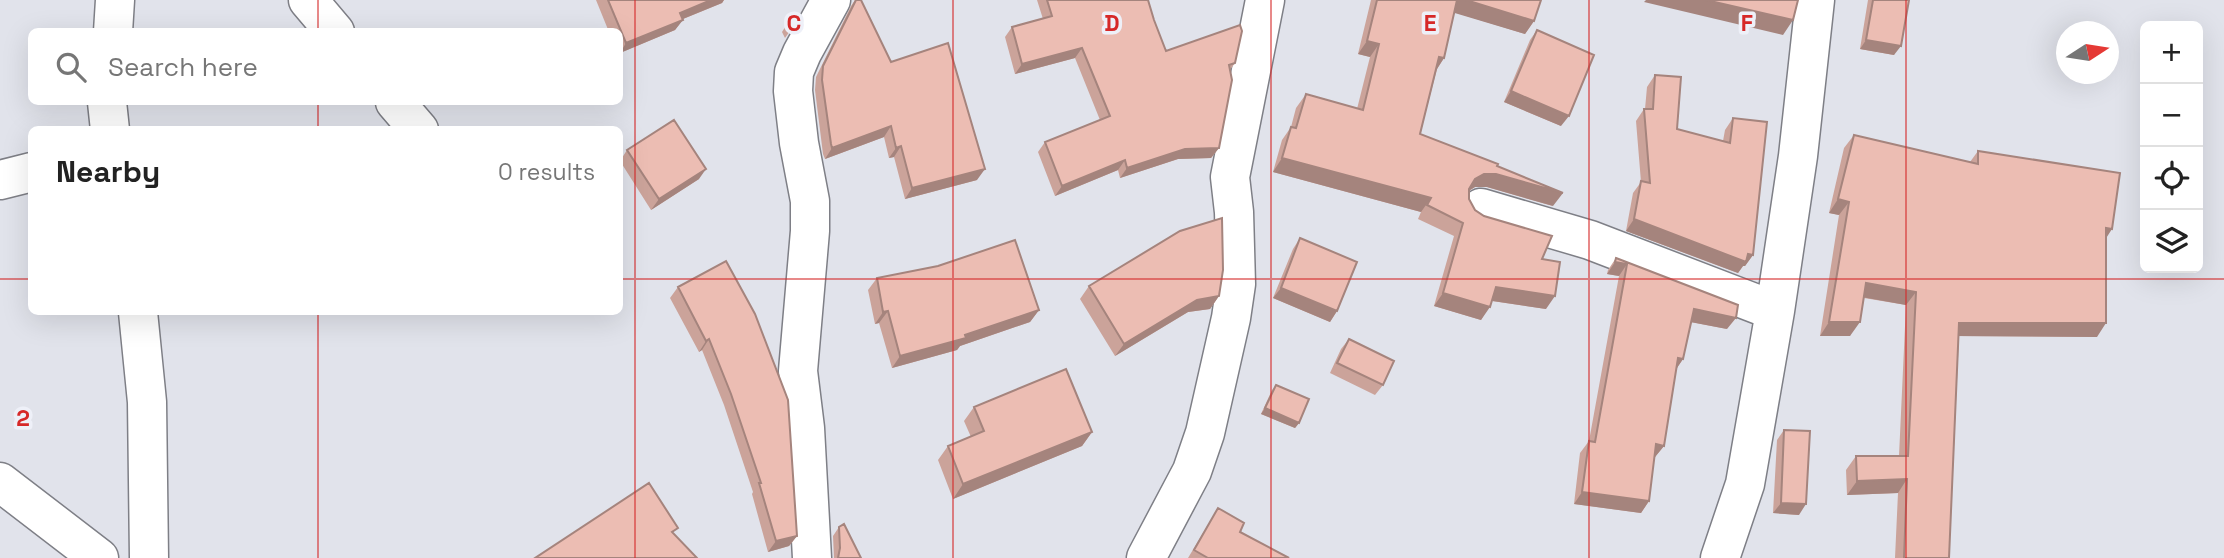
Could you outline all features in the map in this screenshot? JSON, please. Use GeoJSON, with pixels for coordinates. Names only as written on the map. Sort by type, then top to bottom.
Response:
{"type":"FeatureCollection","features":[{"type":"Feature","properties":{"kind":"street"},"geometry":{"type":"LineString","coordinates":[[113,28],[115,0]]}},
{"type":"Feature","properties":{"kind":"street"},"geometry":{"type":"LineString","coordinates":[[308,0],[332,28]]}},
{"type":"Feature","properties":{"kind":"street"},"geometry":{"type":"LineString","coordinates":[[812,558],[805,428],[798,371],[810,231],[810,201],[795,119],[793,91],[794,72],[831,0]]}},
{"type":"Feature","properties":{"kind":"street"},"geometry":{"type":"LineString","coordinates":[[1146,558],[1192,471],[1205,433],[1231,318],[1236,284],[1230,177],[1265,0]]}},
{"type":"Feature","properties":{"kind":"street"},"geometry":{"type":"LineString","coordinates":[[1720,558],[1745,484],[1775,311],[1798,156],[1815,0]]}},
{"type":"Feature","properties":{"kind":"street"},"geometry":{"type":"LineString","coordinates":[[107,105],[110,126]]}},
{"type":"Feature","properties":{"kind":"street"},"geometry":{"type":"LineString","coordinates":[[398,105],[416,126]]}},
{"type":"Feature","properties":{"kind":"street"},"geometry":{"type":"LineString","coordinates":[[0,180],[28,173]]}},
{"type":"Feature","properties":{"kind":"street"},"geometry":{"type":"LineString","coordinates":[[1481,208],[1590,240],[1775,311]]}},
{"type":"Feature","properties":{"kind":"street"},"geometry":{"type":"LineString","coordinates":[[138,315],[147,402],[149,558]]}},
{"type":"Feature","properties":{"kind":"street"},"geometry":{"type":"LineString","coordinates":[[0,482],[94,557]]}},
{"type":"Feature","properties":{"kind":"building"},"geometry":{"type":"Polygon","coordinates":[[[608,0],[711,0],[680,13],[683,20],[626,43],[623,28],[620,28],[608,0]]]}},
{"type":"Feature","properties":{"kind":"building"},"geometry":{"type":"Polygon","coordinates":[[[856,0],[861,0],[891,62],[948,43],[985,169],[912,188],[901,146],[896,148],[891,126],[832,148],[822,80],[823,66],[856,0]]]}},
{"type":"Feature","properties":{"kind":"building"},"geometry":{"type":"Polygon","coordinates":[[[1047,0],[1148,0],[1166,51],[1240,25],[1242,31],[1235,63],[1229,65],[1232,80],[1219,148],[1185,149],[1127,168],[1125,160],[1062,186],[1045,142],[1110,116],[1082,48],[1022,64],[1012,27],[1052,16],[1047,0]]]}},
{"type":"Feature","properties":{"kind":"building"},"geometry":{"type":"Polygon","coordinates":[[[1377,0],[1457,0],[1444,58],[1439,57],[1420,134],[1563,193],[1496,174],[1484,174],[1475,179],[1469,189],[1469,199],[1475,210],[1484,216],[1552,236],[1542,259],[1560,262],[1555,296],[1496,287],[1490,307],[1443,293],[1463,223],[1427,205],[1431,198],[1282,158],[1291,127],[1296,128],[1306,94],[1363,110],[1379,44],[1367,41],[1377,0]]]}},
{"type":"Feature","properties":{"kind":"building"},"geometry":{"type":"Polygon","coordinates":[[[1466,0],[1541,0],[1534,21],[1466,0]]]}},
{"type":"Feature","properties":{"kind":"building"},"geometry":{"type":"Polygon","coordinates":[[[1706,0],[1798,0],[1793,20],[1706,0]]]}},
{"type":"Feature","properties":{"kind":"building"},"geometry":{"type":"Polygon","coordinates":[[[1873,0],[1909,0],[1901,46],[1866,40],[1873,0]]]}},
{"type":"Feature","properties":{"kind":"building"},"geometry":{"type":"Polygon","coordinates":[[[799,17],[792,28],[789,21],[799,17]]]}},
{"type":"Feature","properties":{"kind":"building"},"geometry":{"type":"Polygon","coordinates":[[[1537,30],[1594,55],[1569,116],[1511,91],[1537,30]]]}},
{"type":"Feature","properties":{"kind":"building"},"geometry":{"type":"Polygon","coordinates":[[[1655,75],[1681,77],[1677,129],[1730,143],[1733,118],[1767,122],[1753,255],[1748,254],[1746,262],[1634,219],[1641,181],[1650,183],[1644,109],[1653,109],[1655,75]]]}},
{"type":"Feature","properties":{"kind":"building"},"geometry":{"type":"Polygon","coordinates":[[[674,120],[706,169],[659,199],[627,150],[674,120]]]}},
{"type":"Feature","properties":{"kind":"building"},"geometry":{"type":"Polygon","coordinates":[[[1854,135],[1978,164],[1978,151],[2120,173],[2112,229],[2106,228],[2106,323],[1959,323],[1949,558],[1904,558],[1907,479],[1857,481],[1856,456],[1908,456],[1916,292],[1866,283],[1860,322],[1829,322],[1849,202],[1838,199],[1854,135]]]}},
{"type":"Feature","properties":{"kind":"building"},"geometry":{"type":"Polygon","coordinates":[[[1222,218],[1223,270],[1219,296],[1197,300],[1124,344],[1089,286],[1180,231],[1222,218]]]}},
{"type":"Feature","properties":{"kind":"building"},"geometry":{"type":"Polygon","coordinates":[[[1300,238],[1357,262],[1337,311],[1281,288],[1300,238]]]}},
{"type":"Feature","properties":{"kind":"building"},"geometry":{"type":"Polygon","coordinates":[[[1015,240],[1039,310],[965,335],[966,338],[900,356],[888,311],[883,312],[877,278],[938,266],[1015,240]]]}},
{"type":"Feature","properties":{"kind":"building"},"geometry":{"type":"Polygon","coordinates":[[[1616,258],[1738,305],[1736,318],[1694,309],[1683,359],[1678,358],[1664,446],[1656,444],[1649,501],[1582,492],[1589,441],[1595,442],[1627,264],[1615,262],[1616,258]]]}},
{"type":"Feature","properties":{"kind":"building"},"geometry":{"type":"Polygon","coordinates":[[[726,261],[755,314],[788,400],[797,536],[776,541],[761,483],[731,394],[709,339],[706,341],[678,287],[726,261]]]}},
{"type":"Feature","properties":{"kind":"building"},"geometry":{"type":"Polygon","coordinates":[[[1349,339],[1394,361],[1383,385],[1337,363],[1349,339]]]}},
{"type":"Feature","properties":{"kind":"building"},"geometry":{"type":"Polygon","coordinates":[[[1066,369],[1092,432],[963,484],[948,446],[984,431],[974,407],[1066,369]]]}},
{"type":"Feature","properties":{"kind":"building"},"geometry":{"type":"Polygon","coordinates":[[[1276,385],[1309,399],[1299,423],[1265,408],[1276,385]]]}},
{"type":"Feature","properties":{"kind":"building"},"geometry":{"type":"Polygon","coordinates":[[[1784,430],[1810,431],[1806,504],[1781,503],[1784,430]]]}},
{"type":"Feature","properties":{"kind":"building"},"geometry":{"type":"Polygon","coordinates":[[[649,483],[678,528],[672,532],[697,558],[535,558],[649,483]]]}},
{"type":"Feature","properties":{"kind":"building"},"geometry":{"type":"Polygon","coordinates":[[[1218,508],[1244,523],[1240,532],[1289,558],[1208,558],[1194,550],[1218,508]]]}},
{"type":"Feature","properties":{"kind":"building"},"geometry":{"type":"Polygon","coordinates":[[[844,524],[861,558],[838,558],[839,527],[844,524]]]}}]}
